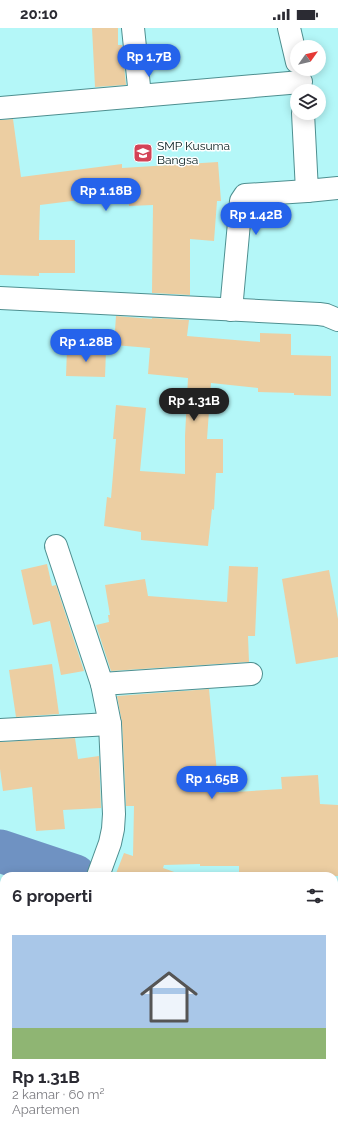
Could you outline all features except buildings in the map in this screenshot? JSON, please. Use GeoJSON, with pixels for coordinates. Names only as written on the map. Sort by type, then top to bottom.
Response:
{"type":"FeatureCollection","features":[{"type":"Feature","properties":{"kind":"street"},"geometry":{"type":"LineString","coordinates":[[133,28],[140,96]]}},
{"type":"Feature","properties":{"kind":"street"},"geometry":{"type":"LineString","coordinates":[[289,28],[292,40]]}},
{"type":"Feature","properties":{"kind":"street"},"geometry":{"type":"LineString","coordinates":[[0,108],[140,96],[300,76]]}},
{"type":"Feature","properties":{"kind":"street"},"geometry":{"type":"LineString","coordinates":[[303,120],[307,191]]}},
{"type":"Feature","properties":{"kind":"street"},"geometry":{"type":"LineString","coordinates":[[231,310],[240,226],[240,208],[243,197],[245,195],[338,188]]}},
{"type":"Feature","properties":{"kind":"street"},"geometry":{"type":"LineString","coordinates":[[0,298],[319,314],[338,320]]}},
{"type":"Feature","properties":{"kind":"street"},"geometry":{"type":"LineString","coordinates":[[56,546],[102,684],[110,724],[114,795],[113,829],[110,843],[100,868]]}},
{"type":"Feature","properties":{"kind":"street"},"geometry":{"type":"LineString","coordinates":[[102,684],[251,674]]}},
{"type":"Feature","properties":{"kind":"street"},"geometry":{"type":"LineString","coordinates":[[0,730],[110,724]]}},
{"type":"Feature","properties":{"kind":"waterway"},"geometry":{"type":"LineString","coordinates":[[0,851],[63,872]]}},
{"type":"Feature","properties":{"kind":"place","name":"SMP Kusuma Bangsa"},"geometry":{"type":"Point","coordinates":[143,153]}}]}
